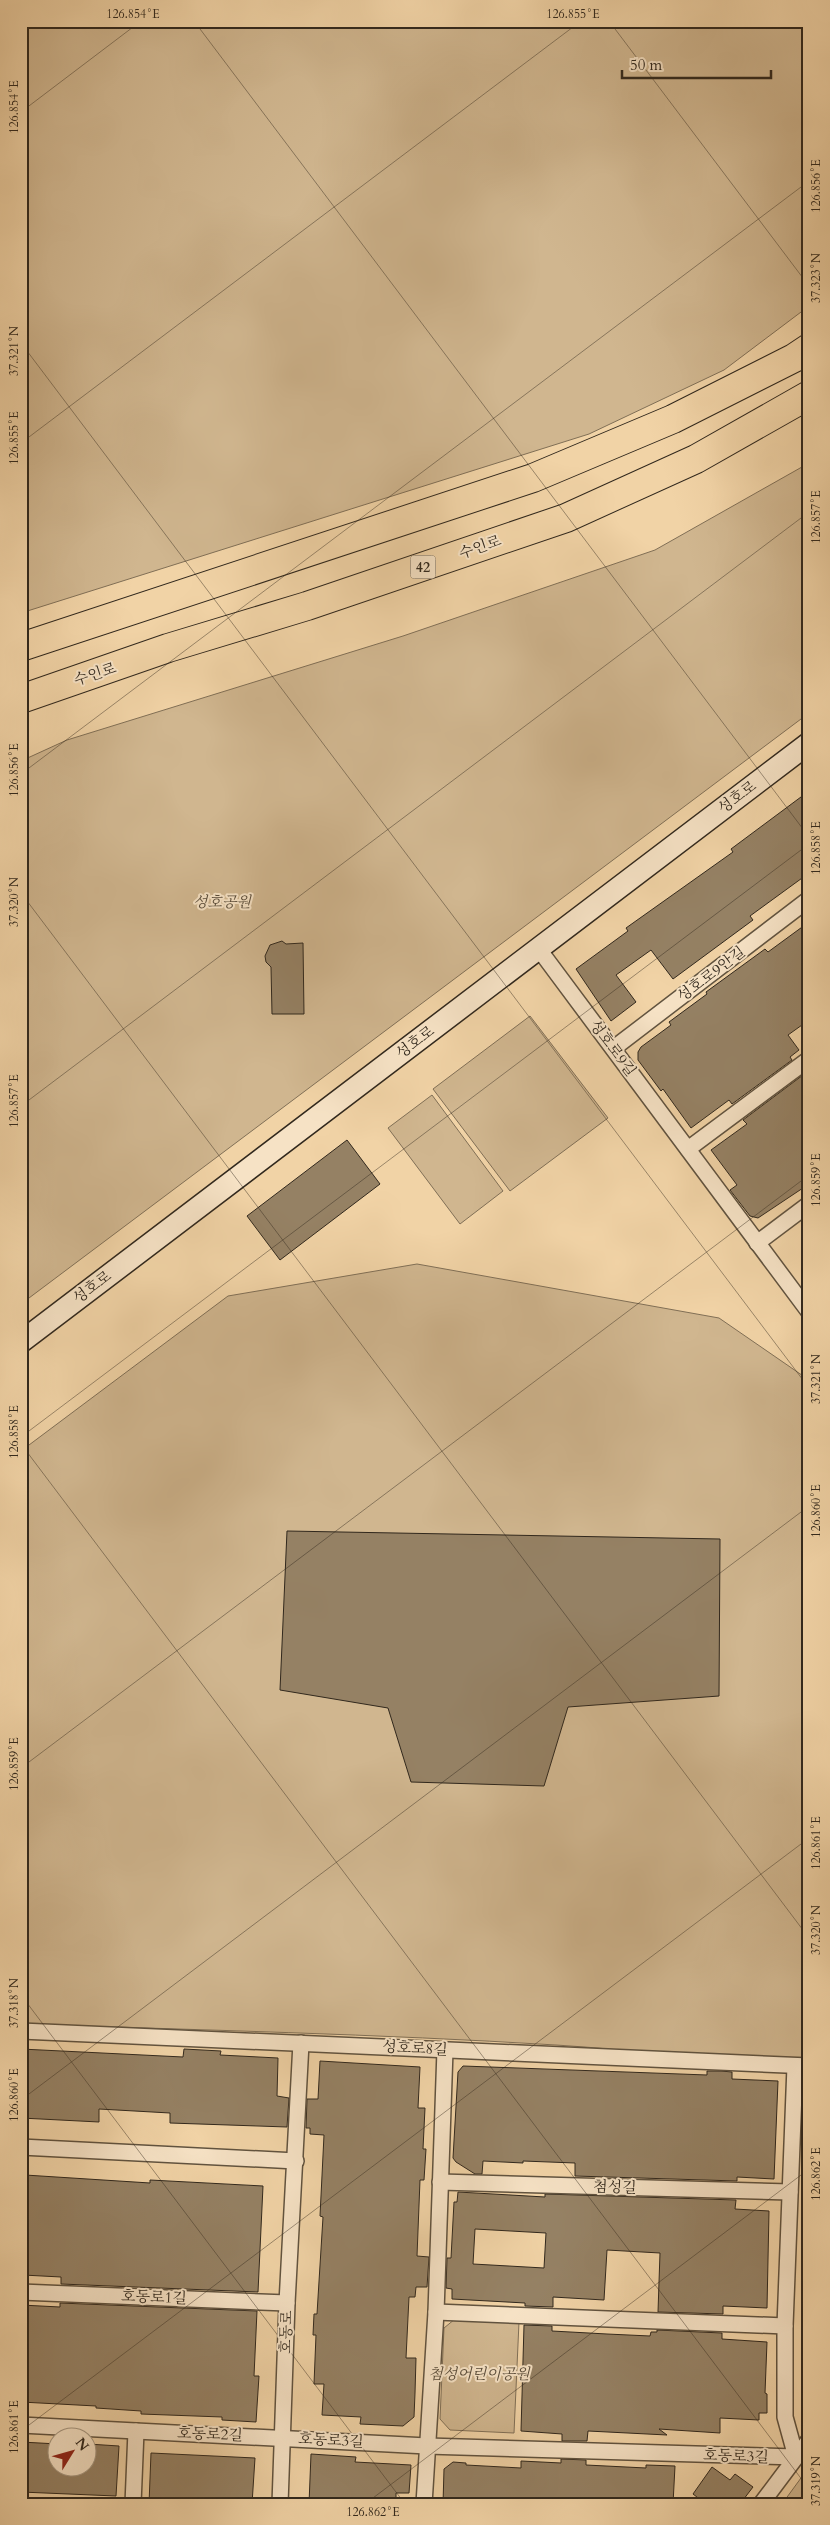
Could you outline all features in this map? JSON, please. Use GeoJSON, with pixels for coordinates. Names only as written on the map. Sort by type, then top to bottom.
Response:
{"type":"FeatureCollection","features":[{"type":"Feature","properties":{"kind":"highway"},"geometry":{"type":"LineString","coordinates":[[21,647],[533,478],[673,419],[794,358],[809,348]]}},
{"type":"Feature","properties":{"kind":"highway","name":"수인로"},"geometry":{"type":"LineString","coordinates":[[21,699],[168,648],[307,606],[566,518],[696,459],[809,395]]}},
{"type":"Feature","properties":{"kind":"street","name":"성호로"},"geometry":{"type":"LineString","coordinates":[[21,1342],[809,743]]}},
{"type":"Feature","properties":{"kind":"street","name":"성호로9안길"},"geometry":{"type":"LineString","coordinates":[[614,1048],[809,899]]}},
{"type":"Feature","properties":{"kind":"street","name":"성호로9길"},"geometry":{"type":"LineString","coordinates":[[538,948],[809,1312]]}},
{"type":"Feature","properties":{"kind":"street"},"geometry":{"type":"LineString","coordinates":[[688,1149],[809,1059]]}},
{"type":"Feature","properties":{"kind":"street"},"geometry":{"type":"LineString","coordinates":[[757,1243],[809,1204]]}},
{"type":"Feature","properties":{"kind":"street","name":"성호로8길"},"geometry":{"type":"LineString","coordinates":[[21,2031],[802,2066]]}},
{"type":"Feature","properties":{"kind":"street","name":"호동로"},"geometry":{"type":"LineString","coordinates":[[280,2504],[287,2303],[301,2043]]}},
{"type":"Feature","properties":{"kind":"street"},"geometry":{"type":"LineString","coordinates":[[424,2504],[436,2312],[445,2050]]}},
{"type":"Feature","properties":{"kind":"street"},"geometry":{"type":"LineString","coordinates":[[796,2457],[786,2417],[786,2326],[790,2192],[802,2066]]}},
{"type":"Feature","properties":{"kind":"street"},"geometry":{"type":"LineString","coordinates":[[21,2148],[296,2161]]}},
{"type":"Feature","properties":{"kind":"street","name":"첨성길"},"geometry":{"type":"LineString","coordinates":[[440,2182],[790,2192]]}},
{"type":"Feature","properties":{"kind":"street","name":"호동로1길"},"geometry":{"type":"LineString","coordinates":[[21,2292],[287,2303]]}},
{"type":"Feature","properties":{"kind":"street"},"geometry":{"type":"LineString","coordinates":[[436,2312],[786,2326]]}},
{"type":"Feature","properties":{"kind":"street","name":"호동로2길"},"geometry":{"type":"LineString","coordinates":[[21,2425],[283,2437]]}},
{"type":"Feature","properties":{"kind":"street"},"geometry":{"type":"LineString","coordinates":[[132,2504],[136,2431]]}},
{"type":"Feature","properties":{"kind":"street","name":"호동로3길"},"geometry":{"type":"LineString","coordinates":[[283,2437],[427,2446],[796,2457]]}},
{"type":"Feature","properties":{"kind":"street"},"geometry":{"type":"LineString","coordinates":[[760,2504],[809,2440]]}},
{"type":"Feature","properties":{"kind":"green space"},"geometry":{"type":"Polygon","coordinates":[[[21,21],[809,21],[809,306],[724,370],[589,434],[21,613],[21,21]]]}},
{"type":"Feature","properties":{"kind":"green space","name":"성호공원"},"geometry":{"type":"Polygon","coordinates":[[[809,463],[809,713],[21,1304],[21,761],[67,740],[403,636],[655,550],[809,463]]]}},
{"type":"Feature","properties":{"kind":"green space"},"geometry":{"type":"Polygon","coordinates":[[[530,1016],[608,1118],[510,1191],[433,1089],[530,1016]]]}},
{"type":"Feature","properties":{"kind":"green space"},"geometry":{"type":"Polygon","coordinates":[[[432,1095],[503,1191],[460,1224],[388,1128],[432,1095]]]}},
{"type":"Feature","properties":{"kind":"green space"},"geometry":{"type":"Polygon","coordinates":[[[417,1264],[719,1318],[809,1380],[809,2064],[714,2059],[588,2047],[489,2041],[21,2024],[21,1451],[228,1296],[417,1264]]]}},
{"type":"Feature","properties":{"kind":"green space","name":"첨성어린이공원"},"geometry":{"type":"Polygon","coordinates":[[[455,2319],[519,2322],[514,2433],[450,2430],[440,2419],[444,2328],[455,2319]]]}},
{"type":"Feature","properties":{"kind":"green space"},"geometry":{"type":"Polygon","coordinates":[[[809,2467],[809,2504],[782,2504],[809,2467]]]}},
{"type":"Feature","properties":{"kind":"building"},"geometry":{"type":"Polygon","coordinates":[[[809,791],[809,873],[750,916],[753,920],[673,979],[651,950],[616,975],[636,1002],[611,1021],[576,969],[628,931],[626,928],[733,852],[731,849],[809,791]]]}},
{"type":"Feature","properties":{"kind":"building"},"geometry":{"type":"Polygon","coordinates":[[[809,922],[809,1020],[788,1035],[799,1050],[790,1057],[792,1060],[732,1104],[729,1100],[691,1128],[663,1089],[661,1091],[638,1060],[638,1052],[641,1047],[671,1025],[669,1022],[707,994],[706,992],[765,949],[768,952],[809,922]]]}},
{"type":"Feature","properties":{"kind":"building"},"geometry":{"type":"Polygon","coordinates":[[[282,941],[286,944],[303,943],[304,1014],[272,1014],[271,967],[266,962],[265,956],[270,945],[282,941]]]}},
{"type":"Feature","properties":{"kind":"building"},"geometry":{"type":"Polygon","coordinates":[[[803,1075],[809,1083],[809,1184],[758,1218],[750,1216],[730,1190],[737,1185],[711,1150],[747,1124],[743,1120],[803,1075]]]}},
{"type":"Feature","properties":{"kind":"building"},"geometry":{"type":"Polygon","coordinates":[[[347,1140],[380,1184],[280,1260],[247,1216],[347,1140]]]}},
{"type":"Feature","properties":{"kind":"building"},"geometry":{"type":"Polygon","coordinates":[[[287,1531],[720,1539],[719,1696],[568,1707],[544,1786],[411,1782],[388,1708],[280,1690],[287,1531]]]}},
{"type":"Feature","properties":{"kind":"building"},"geometry":{"type":"Polygon","coordinates":[[[21,2049],[183,2057],[184,2049],[221,2051],[220,2055],[278,2058],[277,2096],[289,2098],[287,2127],[170,2123],[170,2113],[99,2109],[99,2122],[21,2118],[21,2049]]]}},
{"type":"Feature","properties":{"kind":"building"},"geometry":{"type":"Polygon","coordinates":[[[320,2061],[420,2067],[418,2108],[425,2108],[423,2149],[426,2149],[424,2180],[420,2180],[417,2256],[429,2257],[427,2287],[416,2287],[415,2297],[409,2297],[406,2358],[416,2358],[414,2417],[403,2426],[360,2424],[361,2417],[322,2415],[324,2384],[314,2384],[316,2335],[313,2335],[314,2314],[317,2314],[323,2217],[320,2216],[324,2135],[310,2134],[310,2128],[306,2128],[307,2099],[318,2099],[320,2061]]]}},
{"type":"Feature","properties":{"kind":"building"},"geometry":{"type":"Polygon","coordinates":[[[463,2066],[707,2075],[707,2071],[721,2071],[732,2072],[732,2079],[778,2081],[774,2179],[737,2177],[737,2181],[575,2176],[575,2163],[523,2161],[523,2163],[483,2161],[482,2174],[475,2174],[453,2158],[458,2072],[463,2066]]]}},
{"type":"Feature","properties":{"kind":"building"},"geometry":{"type":"Polygon","coordinates":[[[25,2175],[150,2183],[150,2180],[263,2186],[258,2292],[61,2284],[61,2277],[23,2275],[25,2175]]]}},
{"type":"Feature","properties":{"kind":"building"},"geometry":{"type":"Polygon","coordinates":[[[458,2192],[545,2197],[545,2194],[736,2200],[735,2209],[769,2211],[767,2308],[723,2306],[723,2314],[658,2312],[660,2253],[607,2250],[604,2300],[553,2297],[553,2307],[525,2306],[525,2303],[452,2299],[452,2289],[446,2288],[447,2258],[451,2258],[454,2202],[457,2202],[458,2192]],[[475,2229],[473,2264],[544,2268],[546,2233],[475,2229]]]}},
{"type":"Feature","properties":{"kind":"building"},"geometry":{"type":"Polygon","coordinates":[[[60,2303],[257,2311],[254,2376],[259,2376],[256,2422],[222,2420],[222,2417],[141,2414],[141,2411],[96,2408],[96,2406],[21,2402],[21,2305],[60,2307],[60,2303]]]}},
{"type":"Feature","properties":{"kind":"building"},"geometry":{"type":"Polygon","coordinates":[[[524,2325],[552,2326],[552,2331],[650,2336],[651,2332],[657,2332],[657,2330],[722,2333],[722,2339],[767,2342],[765,2393],[767,2394],[767,2413],[759,2413],[759,2420],[720,2418],[720,2433],[659,2429],[667,2435],[588,2431],[587,2441],[562,2441],[562,2434],[521,2431],[524,2325]]]}},
{"type":"Feature","properties":{"kind":"building"},"geometry":{"type":"Polygon","coordinates":[[[21,2442],[48,2443],[48,2478],[98,2478],[98,2445],[119,2446],[116,2496],[21,2492],[21,2442]]]}},
{"type":"Feature","properties":{"kind":"building"},"geometry":{"type":"Polygon","coordinates":[[[151,2453],[255,2458],[252,2504],[149,2504],[151,2453]]]}},
{"type":"Feature","properties":{"kind":"building"},"geometry":{"type":"Polygon","coordinates":[[[311,2454],[356,2457],[355,2462],[411,2465],[409,2493],[396,2493],[396,2504],[309,2504],[311,2454]]]}},
{"type":"Feature","properties":{"kind":"building"},"geometry":{"type":"Polygon","coordinates":[[[561,2459],[586,2460],[586,2465],[646,2468],[646,2465],[675,2466],[673,2504],[443,2504],[444,2469],[453,2462],[466,2463],[466,2465],[521,2468],[521,2461],[561,2463],[561,2459]]]}},
{"type":"Feature","properties":{"kind":"building"},"geometry":{"type":"Polygon","coordinates":[[[712,2467],[730,2480],[735,2474],[753,2487],[740,2504],[706,2504],[693,2494],[712,2467]]]}}]}
